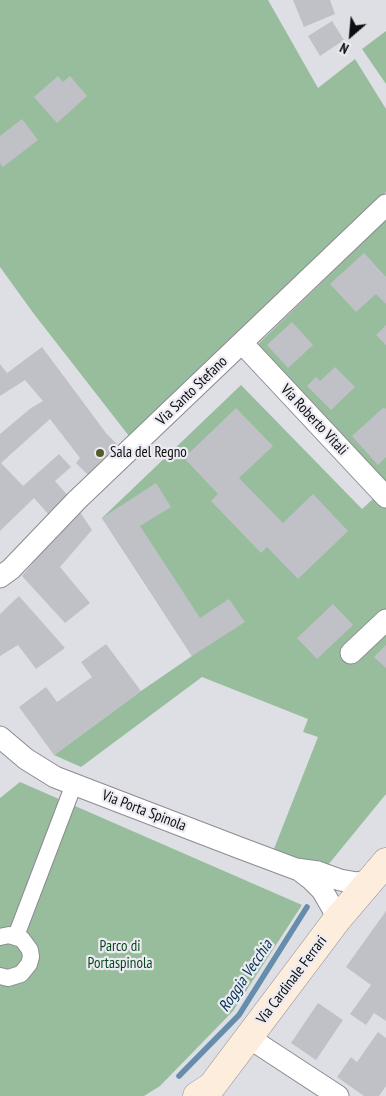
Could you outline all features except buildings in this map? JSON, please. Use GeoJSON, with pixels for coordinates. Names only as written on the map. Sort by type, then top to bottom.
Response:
{"type":"FeatureCollection","features":[{"type":"Feature","properties":{"kind":"main road","name":"Via Cardinale Ferrari"},"geometry":{"type":"LineString","coordinates":[[196,1096],[212,1086],[336,921],[381,874]]}},
{"type":"Feature","properties":{"kind":"main road","name":"Via Cardinale Ferrari"},"geometry":{"type":"LineString","coordinates":[[214,1096],[257,1043],[381,874]]}},
{"type":"Feature","properties":{"kind":"street","name":"Via Santo Stefano"},"geometry":{"type":"LineString","coordinates":[[0,577],[11,569],[77,500],[386,205]]}},
{"type":"Feature","properties":{"kind":"street","name":"Via Roberto Vitali"},"geometry":{"type":"LineString","coordinates":[[242,343],[386,497]]}},
{"type":"Feature","properties":{"kind":"street"},"geometry":{"type":"LineString","coordinates":[[351,653],[386,620]]}},
{"type":"Feature","properties":{"kind":"street","name":"Via Porta Spinola"},"geometry":{"type":"LineString","coordinates":[[0,737],[40,769],[74,784],[296,869],[311,879],[322,890],[333,909],[336,921]]}},
{"type":"Feature","properties":{"kind":"street"},"geometry":{"type":"LineString","coordinates":[[16,936],[74,784]]}},
{"type":"Feature","properties":{"kind":"street","name":"Via Porta Spinola"},"geometry":{"type":"LineString","coordinates":[[296,869],[318,872],[351,882],[381,874]]}},
{"type":"Feature","properties":{"kind":"street"},"geometry":{"type":"LineString","coordinates":[[0,937],[16,936],[22,939],[30,950],[29,964],[21,974],[14,977],[0,976]]}},
{"type":"Feature","properties":{"kind":"street"},"geometry":{"type":"LineString","coordinates":[[257,1043],[338,1096]]}},
{"type":"Feature","properties":{"kind":"green space"},"geometry":{"type":"Polygon","coordinates":[[[0,0],[268,0],[318,88],[355,59],[386,109],[386,192],[129,436],[0,267],[0,0]]]}},
{"type":"Feature","properties":{"kind":"green space"},"geometry":{"type":"Polygon","coordinates":[[[386,31],[386,84],[362,49],[386,31]]]}},
{"type":"Feature","properties":{"kind":"green space"},"geometry":{"type":"Polygon","coordinates":[[[386,220],[386,794],[328,865],[270,859],[318,737],[303,732],[308,719],[202,677],[81,767],[54,755],[192,656],[102,518],[241,385],[362,509],[385,488],[254,348],[386,220]]]}},
{"type":"Feature","properties":{"kind":"green space","name":"Parco di Portaspinola"},"geometry":{"type":"Polygon","coordinates":[[[20,782],[302,905],[233,1011],[160,1086],[144,1096],[0,1096],[0,798],[20,782]]]}},
{"type":"Feature","properties":{"kind":"waterway","name":"Roggia Vecchia"},"geometry":{"type":"LineString","coordinates":[[179,1076],[239,1015],[307,907]]}},
{"type":"Feature","properties":{"kind":"place","name":"Sala del Regno"},"geometry":{"type":"Point","coordinates":[100,453]}}]}
